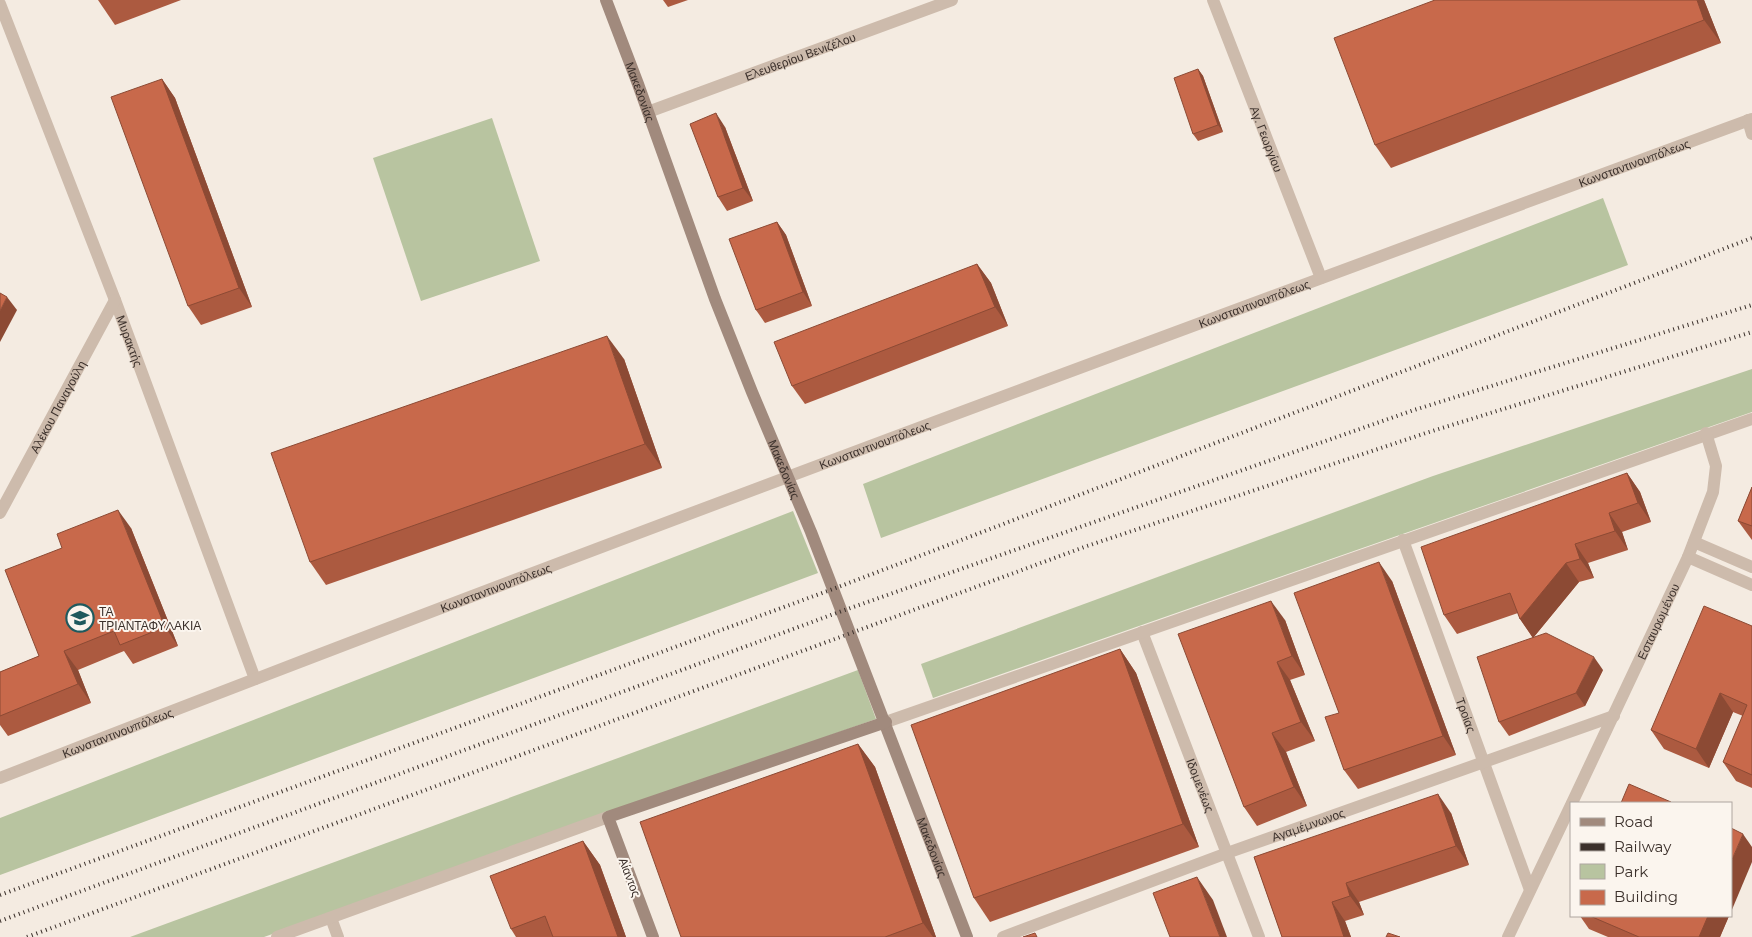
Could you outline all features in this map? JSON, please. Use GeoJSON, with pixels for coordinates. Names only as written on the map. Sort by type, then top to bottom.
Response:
{"type":"FeatureCollection","features":[{"type":"Feature","properties":{"kind":"street","name":"Μακεδονίας"},"geometry":{"type":"LineString","coordinates":[[606,0],[715,299],[752,392],[789,477],[886,722],[967,937]]}},
{"type":"Feature","properties":{"kind":"street","name":"Ελευθερίου Βενιζέλου"},"geometry":{"type":"LineString","coordinates":[[648,112],[952,0]]}},
{"type":"Feature","properties":{"kind":"street","name":"Αγ. Γεωργίου"},"geometry":{"type":"LineString","coordinates":[[1213,0],[1321,278]]}},
{"type":"Feature","properties":{"kind":"street","name":"Μυρακτής"},"geometry":{"type":"LineString","coordinates":[[0,4],[115,300],[255,679]]}},
{"type":"Feature","properties":{"kind":"street","name":"Κωνσταντινουπόλεως"},"geometry":{"type":"LineString","coordinates":[[0,778],[255,679],[789,477],[1750,119]]}},
{"type":"Feature","properties":{"kind":"street"},"geometry":{"type":"LineString","coordinates":[[1750,119],[1752,134]]}},
{"type":"Feature","properties":{"kind":"street","name":"Αλέκου Παναγούλη"},"geometry":{"type":"LineString","coordinates":[[0,513],[115,300]]}},
{"type":"Feature","properties":{"kind":"street"},"geometry":{"type":"LineString","coordinates":[[278,937],[608,817],[886,722],[1706,433],[1752,419]]}},
{"type":"Feature","properties":{"kind":"street","name":"Εσταυρωμένου"},"geometry":{"type":"LineString","coordinates":[[1572,802],[1688,557],[1713,492],[1716,466],[1706,433]]}},
{"type":"Feature","properties":{"kind":"street","name":"Τροίας"},"geometry":{"type":"LineString","coordinates":[[1403,540],[1530,890]]}},
{"type":"Feature","properties":{"kind":"street"},"geometry":{"type":"LineString","coordinates":[[1694,542],[1752,566]]}},
{"type":"Feature","properties":{"kind":"street"},"geometry":{"type":"LineString","coordinates":[[1688,557],[1752,585]]}},
{"type":"Feature","properties":{"kind":"street","name":"Ιδομενέως"},"geometry":{"type":"LineString","coordinates":[[1142,632],[1259,937]]}},
{"type":"Feature","properties":{"kind":"street","name":"Αγαμέμνωνος"},"geometry":{"type":"LineString","coordinates":[[1003,937],[1227,853],[1614,716]]}},
{"type":"Feature","properties":{"kind":"street","name":"Εσταυρωμένου"},"geometry":{"type":"LineString","coordinates":[[1508,937],[1570,806]]}},
{"type":"Feature","properties":{"kind":"street","name":"Αίαντος"},"geometry":{"type":"LineString","coordinates":[[608,817],[653,937]]}},
{"type":"Feature","properties":{"kind":"street"},"geometry":{"type":"LineString","coordinates":[[331,918],[338,937]]}},
{"type":"Feature","properties":{"kind":"green space"},"geometry":{"type":"Polygon","coordinates":[[[492,118],[540,261],[421,301],[373,158],[492,118]]]}},
{"type":"Feature","properties":{"kind":"green space"},"geometry":{"type":"Polygon","coordinates":[[[1603,198],[1628,265],[881,538],[863,484],[1603,198]]]}},
{"type":"Feature","properties":{"kind":"green space"},"geometry":{"type":"Polygon","coordinates":[[[1752,369],[1752,412],[933,698],[921,664],[1433,476],[1752,369]]]}},
{"type":"Feature","properties":{"kind":"green space"},"geometry":{"type":"Polygon","coordinates":[[[793,511],[818,573],[0,875],[0,818],[793,511]]]}},
{"type":"Feature","properties":{"kind":"green space"},"geometry":{"type":"Polygon","coordinates":[[[858,670],[876,719],[264,937],[130,937],[858,670]]]}},
{"type":"Feature","properties":{"kind":"building"},"geometry":{"type":"Polygon","coordinates":[[[1435,0],[1697,0],[1704,20],[1375,145],[1334,38],[1435,0]]]}},
{"type":"Feature","properties":{"kind":"building"},"geometry":{"type":"Polygon","coordinates":[[[1198,69],[1218,125],[1193,134],[1174,78],[1198,69]]]}},
{"type":"Feature","properties":{"kind":"building"},"geometry":{"type":"Polygon","coordinates":[[[162,79],[239,288],[188,306],[111,97],[162,79]]]}},
{"type":"Feature","properties":{"kind":"building"},"geometry":{"type":"Polygon","coordinates":[[[716,113],[743,188],[718,197],[690,124],[716,113]]]}},
{"type":"Feature","properties":{"kind":"building"},"geometry":{"type":"Polygon","coordinates":[[[777,222],[803,292],[756,310],[729,239],[777,222]]]}},
{"type":"Feature","properties":{"kind":"building"},"geometry":{"type":"Polygon","coordinates":[[[977,264],[995,307],[792,386],[774,342],[977,264]]]}},
{"type":"Feature","properties":{"kind":"building"},"geometry":{"type":"Polygon","coordinates":[[[0,293],[7,297],[0,311],[0,293]]]}},
{"type":"Feature","properties":{"kind":"building"},"geometry":{"type":"Polygon","coordinates":[[[607,336],[645,444],[310,562],[271,453],[607,336]]]}},
{"type":"Feature","properties":{"kind":"building"},"geometry":{"type":"Polygon","coordinates":[[[1627,473],[1638,503],[1609,513],[1615,531],[1575,544],[1580,559],[1566,563],[1520,619],[1510,593],[1444,615],[1421,547],[1627,473]]]}},
{"type":"Feature","properties":{"kind":"building"},"geometry":{"type":"Polygon","coordinates":[[[1752,487],[1752,526],[1738,521],[1752,487]]]}},
{"type":"Feature","properties":{"kind":"building"},"geometry":{"type":"Polygon","coordinates":[[[118,510],[165,627],[120,645],[114,631],[64,651],[78,684],[0,716],[0,672],[39,656],[5,570],[62,548],[57,534],[118,510]]]}},
{"type":"Feature","properties":{"kind":"building"},"geometry":{"type":"Polygon","coordinates":[[[1379,562],[1443,736],[1344,770],[1325,717],[1339,713],[1294,593],[1379,562]]]}},
{"type":"Feature","properties":{"kind":"building"},"geometry":{"type":"Polygon","coordinates":[[[1271,601],[1292,656],[1277,662],[1301,722],[1272,733],[1294,787],[1244,807],[1178,634],[1271,601]]]}},
{"type":"Feature","properties":{"kind":"building"},"geometry":{"type":"Polygon","coordinates":[[[1704,606],[1752,626],[1752,775],[1723,762],[1747,705],[1720,693],[1696,749],[1651,730],[1704,606]]]}},
{"type":"Feature","properties":{"kind":"building"},"geometry":{"type":"Polygon","coordinates":[[[1546,633],[1594,657],[1576,693],[1499,722],[1477,657],[1546,633]]]}},
{"type":"Feature","properties":{"kind":"building"},"geometry":{"type":"Polygon","coordinates":[[[1120,649],[1183,824],[974,898],[911,725],[1120,649]]]}},
{"type":"Feature","properties":{"kind":"building"},"geometry":{"type":"Polygon","coordinates":[[[858,744],[923,923],[885,937],[681,937],[640,822],[858,744]]]}},
{"type":"Feature","properties":{"kind":"building"},"geometry":{"type":"Polygon","coordinates":[[[1629,784],[1671,802],[1621,802],[1629,784]]]}},
{"type":"Feature","properties":{"kind":"building"},"geometry":{"type":"Polygon","coordinates":[[[1438,794],[1456,846],[1346,883],[1350,896],[1332,902],[1344,937],[1282,937],[1254,857],[1438,794]]]}},
{"type":"Feature","properties":{"kind":"building"},"geometry":{"type":"Polygon","coordinates":[[[1732,828],[1743,834],[1732,860],[1732,828]]]}},
{"type":"Feature","properties":{"kind":"building"},"geometry":{"type":"Polygon","coordinates":[[[583,841],[618,937],[553,937],[545,916],[511,929],[490,876],[583,841]]]}},
{"type":"Feature","properties":{"kind":"building"},"geometry":{"type":"Polygon","coordinates":[[[1197,877],[1220,937],[1170,937],[1153,893],[1197,877]]]}},
{"type":"Feature","properties":{"kind":"building"},"geometry":{"type":"Polygon","coordinates":[[[1592,917],[1708,917],[1699,937],[1639,937],[1592,917]]]}},
{"type":"Feature","properties":{"kind":"building"},"geometry":{"type":"Polygon","coordinates":[[[1035,933],[1037,937],[1023,937],[1035,933]]]}},
{"type":"Feature","properties":{"kind":"building"},"geometry":{"type":"Polygon","coordinates":[[[1388,933],[1400,937],[1386,937],[1388,933]]]}},
{"type":"Feature","properties":{"kind":"railway"},"geometry":{"type":"LineString","coordinates":[[0,895],[833,589],[1752,238]]}},
{"type":"Feature","properties":{"kind":"railway"},"geometry":{"type":"LineString","coordinates":[[0,921],[842,611],[1080,527],[1414,410],[1752,305]]}},
{"type":"Feature","properties":{"kind":"railway"},"geometry":{"type":"LineString","coordinates":[[27,937],[1087,546],[1426,433],[1752,332]]}},
{"type":"Feature","properties":{"kind":"place","name":"ΤΑ ΤΡΙΑΝΤΑΦΥΛΑΚΙΑ"},"geometry":{"type":"Point","coordinates":[80,618]}}]}
